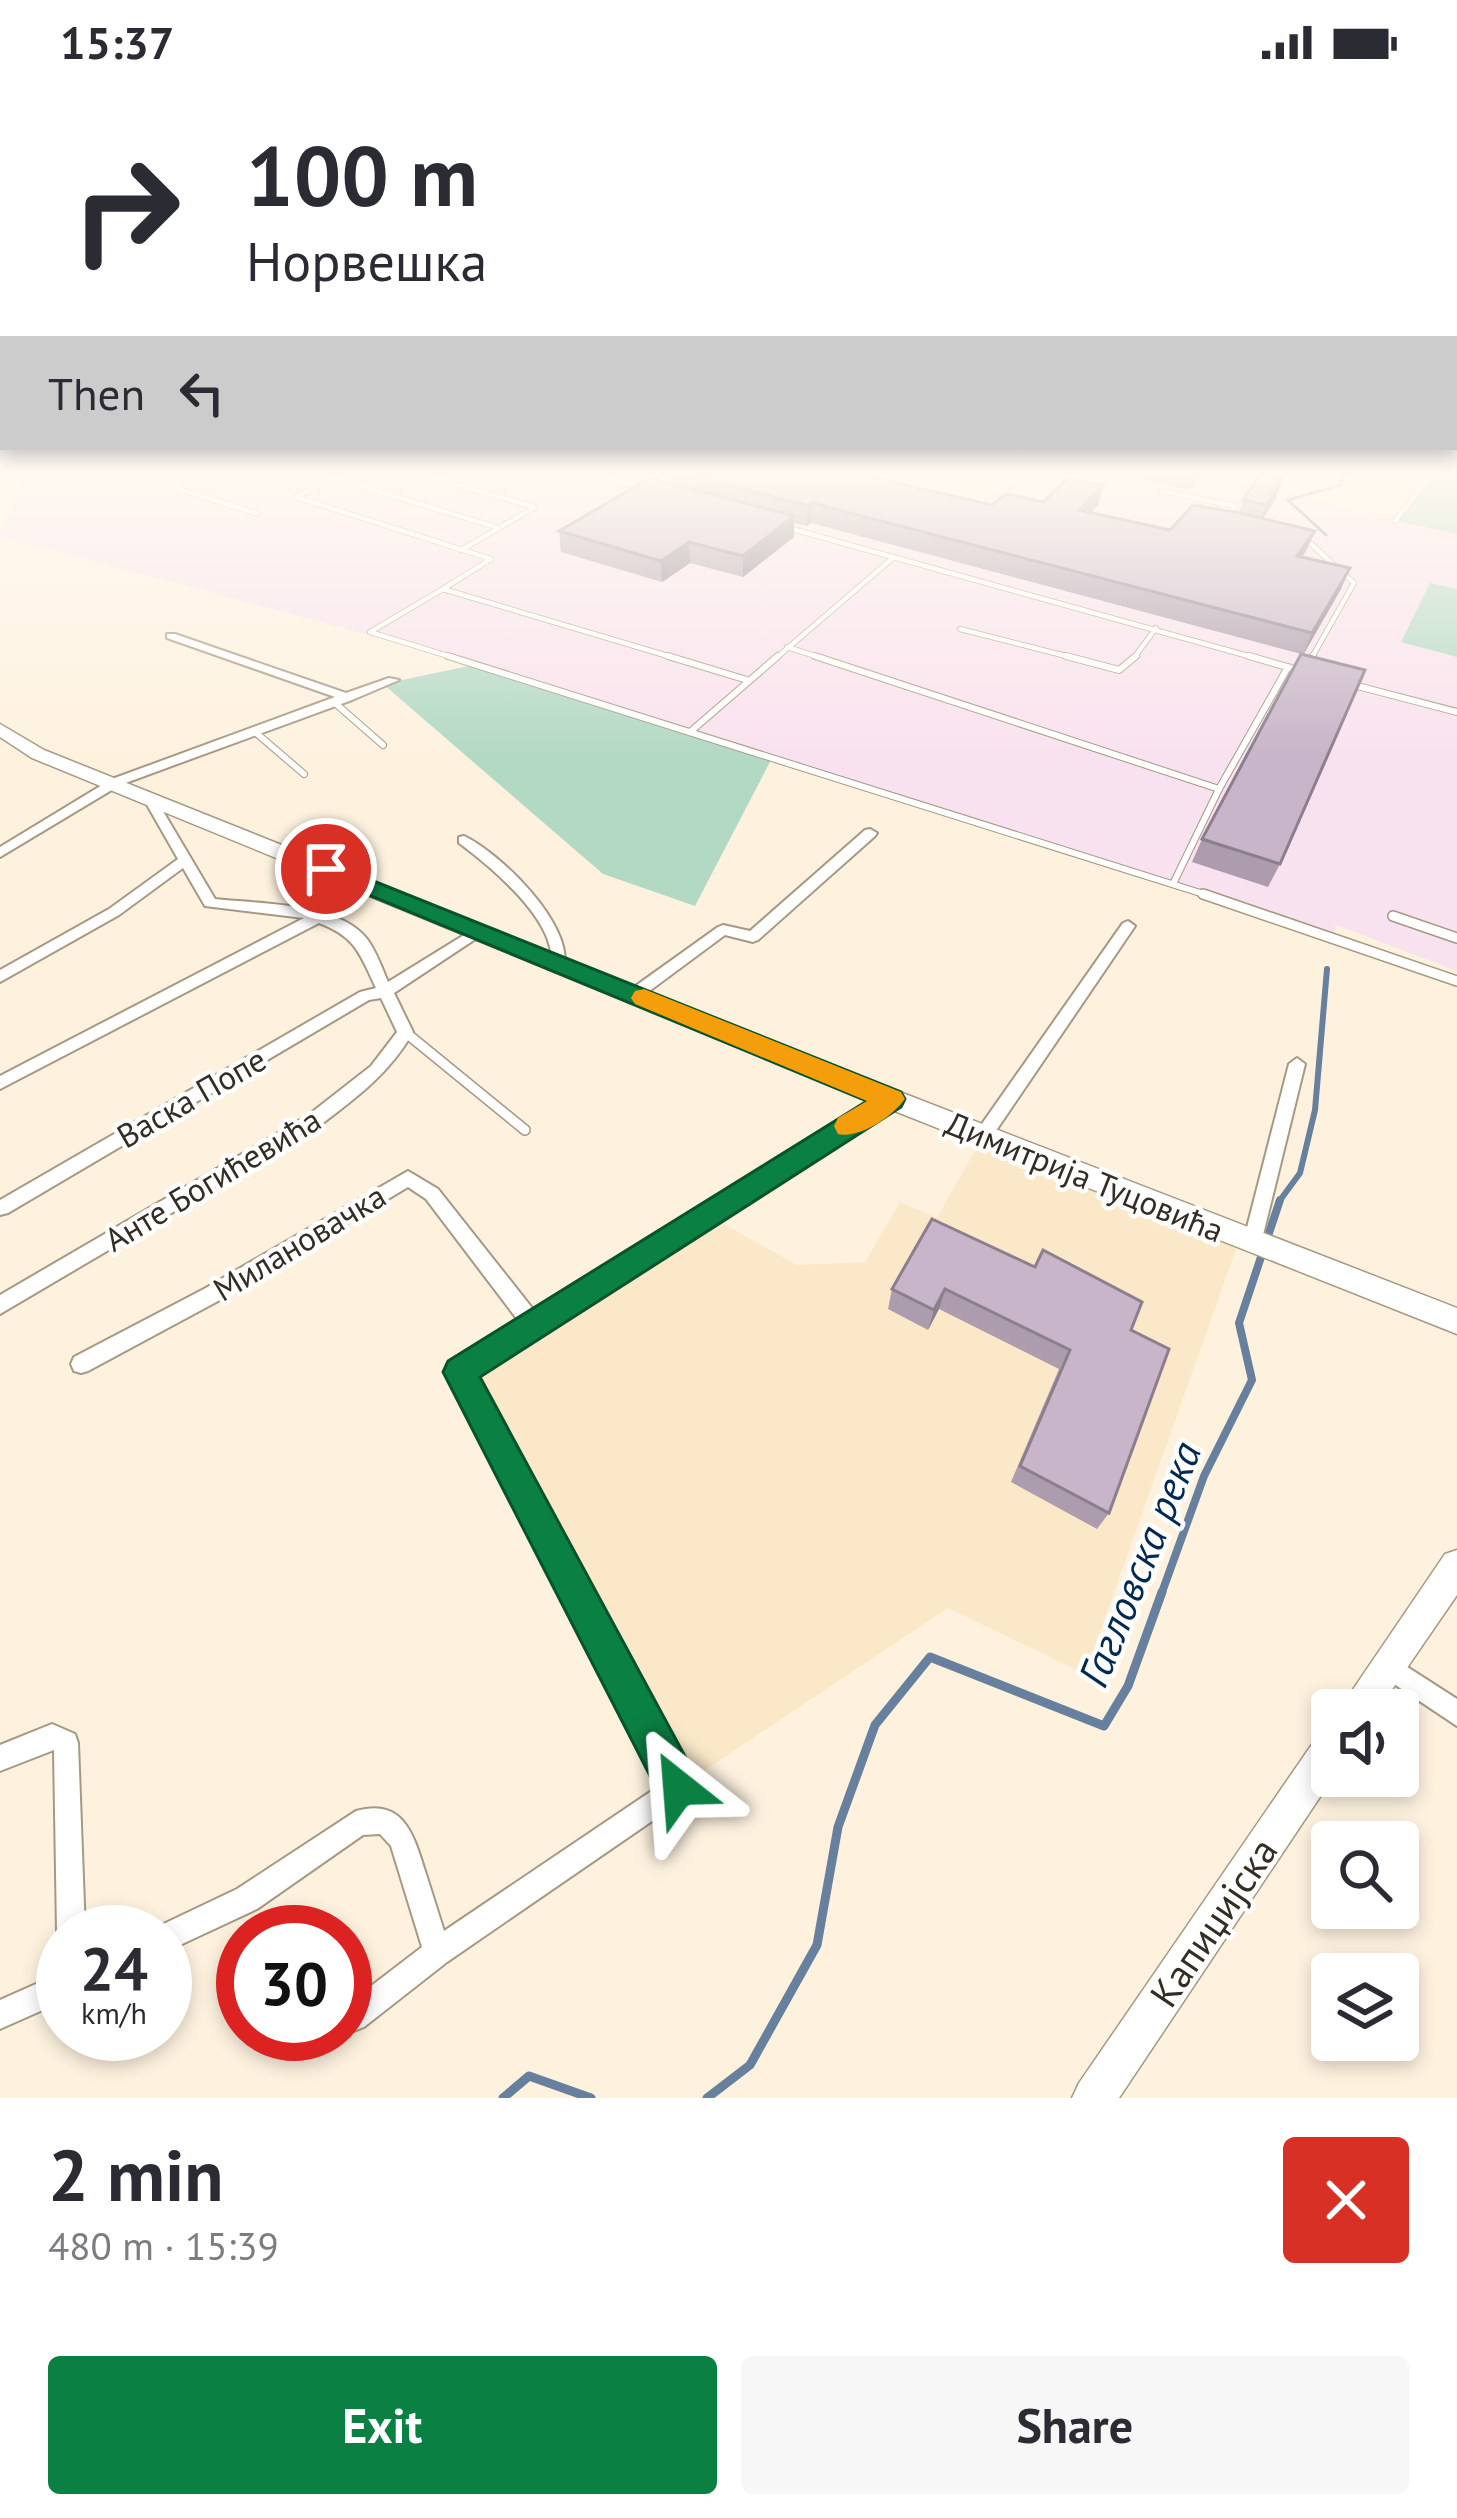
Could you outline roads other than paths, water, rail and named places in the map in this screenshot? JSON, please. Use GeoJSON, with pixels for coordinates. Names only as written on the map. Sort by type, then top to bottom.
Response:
{"type":"FeatureCollection","features":[{"type":"Feature","properties":{"kind":"street"},"geometry":{"type":"LineString","coordinates":[[171,636],[342,700]]}},
{"type":"Feature","properties":{"kind":"street"},"geometry":{"type":"LineString","coordinates":[[0,853],[116,782],[393,680]]}},
{"type":"Feature","properties":{"kind":"street","name":"Димитрија Туцовића"},"geometry":{"type":"LineString","coordinates":[[0,729],[38,754],[983,1136],[1457,1321]]}},
{"type":"Feature","properties":{"kind":"street"},"geometry":{"type":"LineString","coordinates":[[148,796],[210,903],[319,916],[347,928],[362,943],[405,1032]]}},
{"type":"Feature","properties":{"kind":"street"},"geometry":{"type":"LineString","coordinates":[[634,994],[723,930],[753,937],[870,832]]}},
{"type":"Feature","properties":{"kind":"street"},"geometry":{"type":"LineString","coordinates":[[464,840],[492,861],[532,906],[559,944],[559,963]]}},
{"type":"Feature","properties":{"kind":"street"},"geometry":{"type":"LineString","coordinates":[[0,977],[114,912],[184,861]]}},
{"type":"Feature","properties":{"kind":"street"},"geometry":{"type":"LineString","coordinates":[[0,1083],[319,916]]}},
{"type":"Feature","properties":{"kind":"street"},"geometry":{"type":"LineString","coordinates":[[983,1136],[1128,926]]}},
{"type":"Feature","properties":{"kind":"street","name":"Васка Попе"},"geometry":{"type":"LineString","coordinates":[[2,1208],[482,930]]}},
{"type":"Feature","properties":{"kind":"street","name":"Анте Богићевића"},"geometry":{"type":"LineString","coordinates":[[0,1305],[313,1121],[397,1050],[405,1032]]}},
{"type":"Feature","properties":{"kind":"street"},"geometry":{"type":"LineString","coordinates":[[1246,1240],[1297,1064]]}},
{"type":"Feature","properties":{"kind":"street"},"geometry":{"type":"LineString","coordinates":[[372,2003],[437,1952],[679,1788],[460,1372],[891,1099]]}},
{"type":"Feature","properties":{"kind":"street","name":"Милановачка"},"geometry":{"type":"LineString","coordinates":[[81,1364],[211,1295],[408,1178],[416,1179],[432,1194],[532,1325]]}},
{"type":"Feature","properties":{"kind":"street"},"geometry":{"type":"LineString","coordinates":[[1371,1689],[1457,1566]]}},
{"type":"Feature","properties":{"kind":"street"},"geometry":{"type":"LineString","coordinates":[[1387,1666],[1457,1714]]}},
{"type":"Feature","properties":{"kind":"street"},"geometry":{"type":"LineString","coordinates":[[0,1758],[52,1736],[66,1743],[70,1905]]}},
{"type":"Feature","properties":{"kind":"street","name":"Капиџијска"},"geometry":{"type":"LineString","coordinates":[[1094,2098],[1311,1778]]}},
{"type":"Feature","properties":{"kind":"street"},"geometry":{"type":"LineString","coordinates":[[192,1925],[247,1899],[356,1824],[376,1819],[395,1828],[402,1840],[437,1952]]}},
{"type":"Feature","properties":{"kind":"street"},"geometry":{"type":"LineString","coordinates":[[0,2015],[36,1998]]}},
{"type":"Feature","properties":{"kind":"lane"},"geometry":{"type":"LineString","coordinates":[[479,567],[370,632],[1173,884],[1457,981]]}},
{"type":"Feature","properties":{"kind":"lane"},"geometry":{"type":"LineString","coordinates":[[690,732],[882,567]]}},
{"type":"Feature","properties":{"kind":"lane"},"geometry":{"type":"LineString","coordinates":[[931,567],[1304,671],[1354,583],[1336,567]]}},
{"type":"Feature","properties":{"kind":"lane"},"geometry":{"type":"LineString","coordinates":[[443,589],[748,680]]}},
{"type":"Feature","properties":{"kind":"lane"},"geometry":{"type":"LineString","coordinates":[[960,629],[1119,670],[1128,667],[1156,628]]}},
{"type":"Feature","properties":{"kind":"lane"},"geometry":{"type":"LineString","coordinates":[[787,647],[1219,789]]}},
{"type":"Feature","properties":{"kind":"lane"},"geometry":{"type":"LineString","coordinates":[[1173,884],[1219,789],[1288,667]]}},
{"type":"Feature","properties":{"kind":"lane"},"geometry":{"type":"LineString","coordinates":[[1340,681],[1457,712]]}},
{"type":"Feature","properties":{"kind":"lane"},"geometry":{"type":"LineString","coordinates":[[342,700],[383,745]]}},
{"type":"Feature","properties":{"kind":"lane"},"geometry":{"type":"LineString","coordinates":[[255,732],[304,774]]}},
{"type":"Feature","properties":{"kind":"lane"},"geometry":{"type":"LineString","coordinates":[[1393,916],[1457,938]]}},
{"type":"Feature","properties":{"kind":"lane"},"geometry":{"type":"LineString","coordinates":[[405,1032],[525,1130]]}},
{"type":"Feature","properties":{"kind":"waterway","name":"Гагловска река"},"geometry":{"type":"LineString","coordinates":[[1280,1200],[1300,1173],[1315,1110],[1327,969]]}},
{"type":"Feature","properties":{"kind":"waterway","name":"Гагловска река"},"geometry":{"type":"LineString","coordinates":[[1161,1595],[1204,1476],[1252,1380],[1239,1323],[1280,1200]]}},
{"type":"Feature","properties":{"kind":"waterway","name":"Гагловска река"},"geometry":{"type":"LineString","coordinates":[[707,2098],[750,2065],[817,1945],[838,1827],[875,1725],[930,1657],[1104,1726],[1128,1686],[1162,1592]]}},
{"type":"Feature","properties":{"kind":"waterway","name":"Гагловска река"},"geometry":{"type":"LineString","coordinates":[[503,2098],[529,2076],[591,2098]]}}]}
